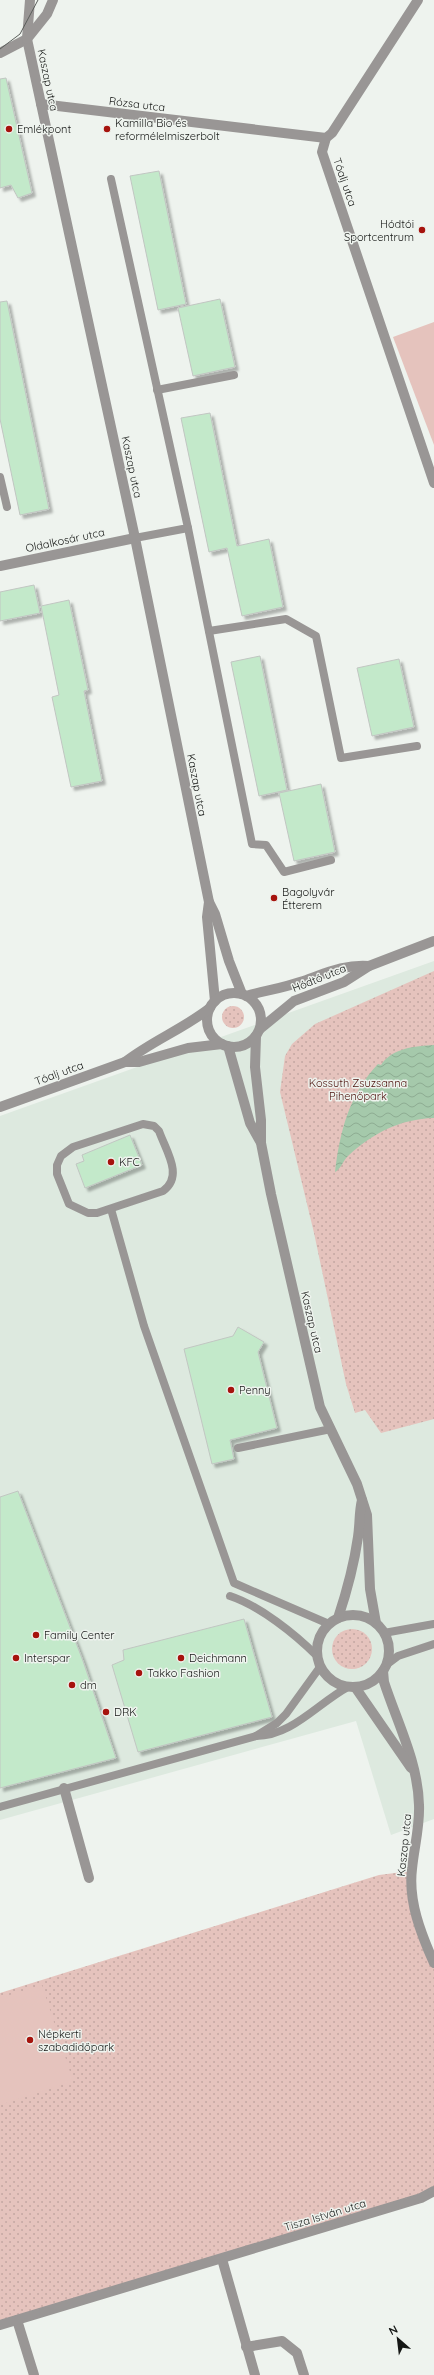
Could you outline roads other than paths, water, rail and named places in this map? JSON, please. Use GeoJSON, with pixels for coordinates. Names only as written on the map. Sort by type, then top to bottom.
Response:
{"type":"FeatureCollection","features":[{"type":"Feature","properties":{"kind":"street","name":"Kaszap utca"},"geometry":{"type":"LineString","coordinates":[[30,0],[27,39],[135,538],[208,902],[207,916],[212,1005]]}},
{"type":"Feature","properties":{"kind":"street"},"geometry":{"type":"LineString","coordinates":[[0,53],[27,39],[47,14],[53,0]]}},
{"type":"Feature","properties":{"kind":"street"},"geometry":{"type":"LineString","coordinates":[[326,138],[332,133],[418,0]]}},
{"type":"Feature","properties":{"kind":"street","name":"Rózsa utca"},"geometry":{"type":"LineString","coordinates":[[41,104],[326,138]]}},
{"type":"Feature","properties":{"kind":"street","name":"Tóalj utca"},"geometry":{"type":"LineString","coordinates":[[326,138],[322,152],[434,483]]}},
{"type":"Feature","properties":{"kind":"street","name":"Oldalkosár utca"},"geometry":{"type":"LineString","coordinates":[[0,566],[135,538]]}},
{"type":"Feature","properties":{"kind":"street","name":"Kaszap utca"},"geometry":{"type":"LineString","coordinates":[[208,902],[215,914],[229,961],[244,995]]}},
{"type":"Feature","properties":{"kind":"street","name":"Hódtó utca"},"geometry":{"type":"LineString","coordinates":[[258,1033],[294,1000],[344,982],[369,966],[434,941]]}},
{"type":"Feature","properties":{"kind":"street","name":"Hódtó utca"},"geometry":{"type":"LineString","coordinates":[[244,995],[290,985],[340,968],[353,965],[369,966]]}},
{"type":"Feature","properties":{"kind":"street"},"geometry":{"type":"LineString","coordinates":[[230,994],[244,995],[258,1006],[261,1022],[258,1033],[243,1045],[225,1045],[210,1032],[208,1016],[212,1005],[230,994]]}},
{"type":"Feature","properties":{"kind":"street","name":"Tóalj utca"},"geometry":{"type":"LineString","coordinates":[[0,1107],[125,1062],[136,1053],[190,1024],[212,1005]]}},
{"type":"Feature","properties":{"kind":"street","name":"Kaszap utca"},"geometry":{"type":"LineString","coordinates":[[258,1033],[255,1067],[261,1120],[261,1143],[320,1407],[357,1484],[367,1515],[370,1590],[376,1623]]}},
{"type":"Feature","properties":{"kind":"street","name":"Kaszap utca"},"geometry":{"type":"LineString","coordinates":[[225,1045],[250,1123],[261,1143]]}},
{"type":"Feature","properties":{"kind":"street","name":"Tóalj utca"},"geometry":{"type":"LineString","coordinates":[[125,1062],[139,1062],[188,1048],[225,1045]]}},
{"type":"Feature","properties":{"kind":"street","name":"Kaszap utca"},"geometry":{"type":"LineString","coordinates":[[333,1621],[348,1587],[358,1535],[362,1500]]}},
{"type":"Feature","properties":{"kind":"street"},"geometry":{"type":"LineString","coordinates":[[358,1615],[376,1623],[384,1633],[389,1652],[385,1668],[374,1681],[352,1687],[330,1679],[320,1667],[317,1656],[319,1637],[333,1621],[358,1615]]}},
{"type":"Feature","properties":{"kind":"street","name":"Kaszap utca"},"geometry":{"type":"LineString","coordinates":[[385,1668],[384,1682],[415,1774],[420,1807],[411,1871],[412,1898],[419,1923],[434,1963]]}},
{"type":"Feature","properties":{"kind":"street","name":"Kaszap utca"},"geometry":{"type":"LineString","coordinates":[[352,1687],[415,1774]]}},
{"type":"Feature","properties":{"kind":"street"},"geometry":{"type":"LineString","coordinates":[[64,1788],[89,1878]]}},
{"type":"Feature","properties":{"kind":"street","name":"Tisza István utca"},"geometry":{"type":"LineString","coordinates":[[0,2325],[421,2198],[434,2191]]}},
{"type":"Feature","properties":{"kind":"street"},"geometry":{"type":"LineString","coordinates":[[222,2258],[255,2375]]}},
{"type":"Feature","properties":{"kind":"street"},"geometry":{"type":"LineString","coordinates":[[17,2320],[34,2375]]}},
{"type":"Feature","properties":{"kind":"street"},"geometry":{"type":"LineString","coordinates":[[246,2347],[282,2341],[297,2353],[304,2375]]}},
{"type":"Feature","properties":{"kind":"lane"},"geometry":{"type":"LineString","coordinates":[[111,179],[188,528],[252,844],[266,845],[284,872],[332,860]]}},
{"type":"Feature","properties":{"kind":"lane"},"geometry":{"type":"LineString","coordinates":[[158,390],[234,375]]}},
{"type":"Feature","properties":{"kind":"lane"},"geometry":{"type":"LineString","coordinates":[[0,476],[7,507]]}},
{"type":"Feature","properties":{"kind":"lane"},"geometry":{"type":"LineString","coordinates":[[135,538],[188,528]]}},
{"type":"Feature","properties":{"kind":"lane"},"geometry":{"type":"LineString","coordinates":[[209,632],[286,619],[316,636],[341,758],[417,746]]}},
{"type":"Feature","properties":{"kind":"lane"},"geometry":{"type":"LineString","coordinates":[[143,1124],[154,1126],[159,1131],[174,1173],[171,1186],[163,1191],[111,1210],[88,1213],[69,1204],[57,1174],[57,1165],[61,1156],[73,1147],[134,1126],[143,1124]]}},
{"type":"Feature","properties":{"kind":"lane"},"geometry":{"type":"LineString","coordinates":[[111,1210],[117,1237],[144,1326],[234,1584],[333,1621]]}},
{"type":"Feature","properties":{"kind":"lane"},"geometry":{"type":"LineString","coordinates":[[238,1448],[294,1435],[331,1429]]}},
{"type":"Feature","properties":{"kind":"lane"},"geometry":{"type":"LineString","coordinates":[[230,1596],[253,1606],[303,1642],[317,1656]]}},
{"type":"Feature","properties":{"kind":"lane"},"geometry":{"type":"LineString","coordinates":[[384,1633],[434,1624]]}},
{"type":"Feature","properties":{"kind":"lane"},"geometry":{"type":"LineString","coordinates":[[385,1668],[398,1656],[434,1644]]}},
{"type":"Feature","properties":{"kind":"lane"},"geometry":{"type":"LineString","coordinates":[[256,1736],[277,1723],[286,1714],[320,1667]]}},
{"type":"Feature","properties":{"kind":"lane"},"geometry":{"type":"LineString","coordinates":[[0,1807],[64,1788],[256,1736],[266,1736],[280,1732],[334,1695],[352,1687]]}},
{"type":"Feature","properties":{"kind":"water"},"geometry":{"type":"Polygon","coordinates":[[[434,1045],[434,1118],[398,1124],[377,1134],[367,1140],[348,1156],[335,1172],[343,1128],[353,1101],[368,1076],[378,1064],[381,1065],[386,1059],[398,1051],[412,1047],[434,1045]]]}},
{"type":"Feature","properties":{"kind":"tram line"},"geometry":{"type":"LineString","coordinates":[[0,49],[20,34],[38,0]]}},
{"type":"Feature","properties":{"kind":"place","name":"Emlékpont"},"geometry":{"type":"Point","coordinates":[9,129]}},
{"type":"Feature","properties":{"kind":"place","name":"Kamilla Bio és reformélelmiszerbolt"},"geometry":{"type":"Point","coordinates":[107,129]}},
{"type":"Feature","properties":{"kind":"place","name":"Hódtói Sportcentrum"},"geometry":{"type":"Point","coordinates":[422,230]}},
{"type":"Feature","properties":{"kind":"place","name":"Bagolyvár Étterem"},"geometry":{"type":"Point","coordinates":[274,898]}},
{"type":"Feature","properties":{"kind":"place","name":"KFC"},"geometry":{"type":"Point","coordinates":[111,1162]}},
{"type":"Feature","properties":{"kind":"place","name":"Penny"},"geometry":{"type":"Point","coordinates":[231,1390]}},
{"type":"Feature","properties":{"kind":"place","name":"Family Center"},"geometry":{"type":"Point","coordinates":[36,1635]}},
{"type":"Feature","properties":{"kind":"place","name":"Interspar"},"geometry":{"type":"Point","coordinates":[16,1658]}},
{"type":"Feature","properties":{"kind":"place","name":"Deichmann"},"geometry":{"type":"Point","coordinates":[181,1658]}},
{"type":"Feature","properties":{"kind":"place","name":"Takko Fashion"},"geometry":{"type":"Point","coordinates":[139,1673]}},
{"type":"Feature","properties":{"kind":"place","name":"dm"},"geometry":{"type":"Point","coordinates":[72,1685]}},
{"type":"Feature","properties":{"kind":"place","name":"DRK"},"geometry":{"type":"Point","coordinates":[106,1712]}},
{"type":"Feature","properties":{"kind":"place","name":"Népkerti szabadidőpark"},"geometry":{"type":"Point","coordinates":[30,2040]}},
{"type":"Feature","properties":{"kind":"park label","name":"Kossuth Zsuzsanna Pihenőpark"},"geometry":{"type":"Point","coordinates":[358,1089]}}]}
